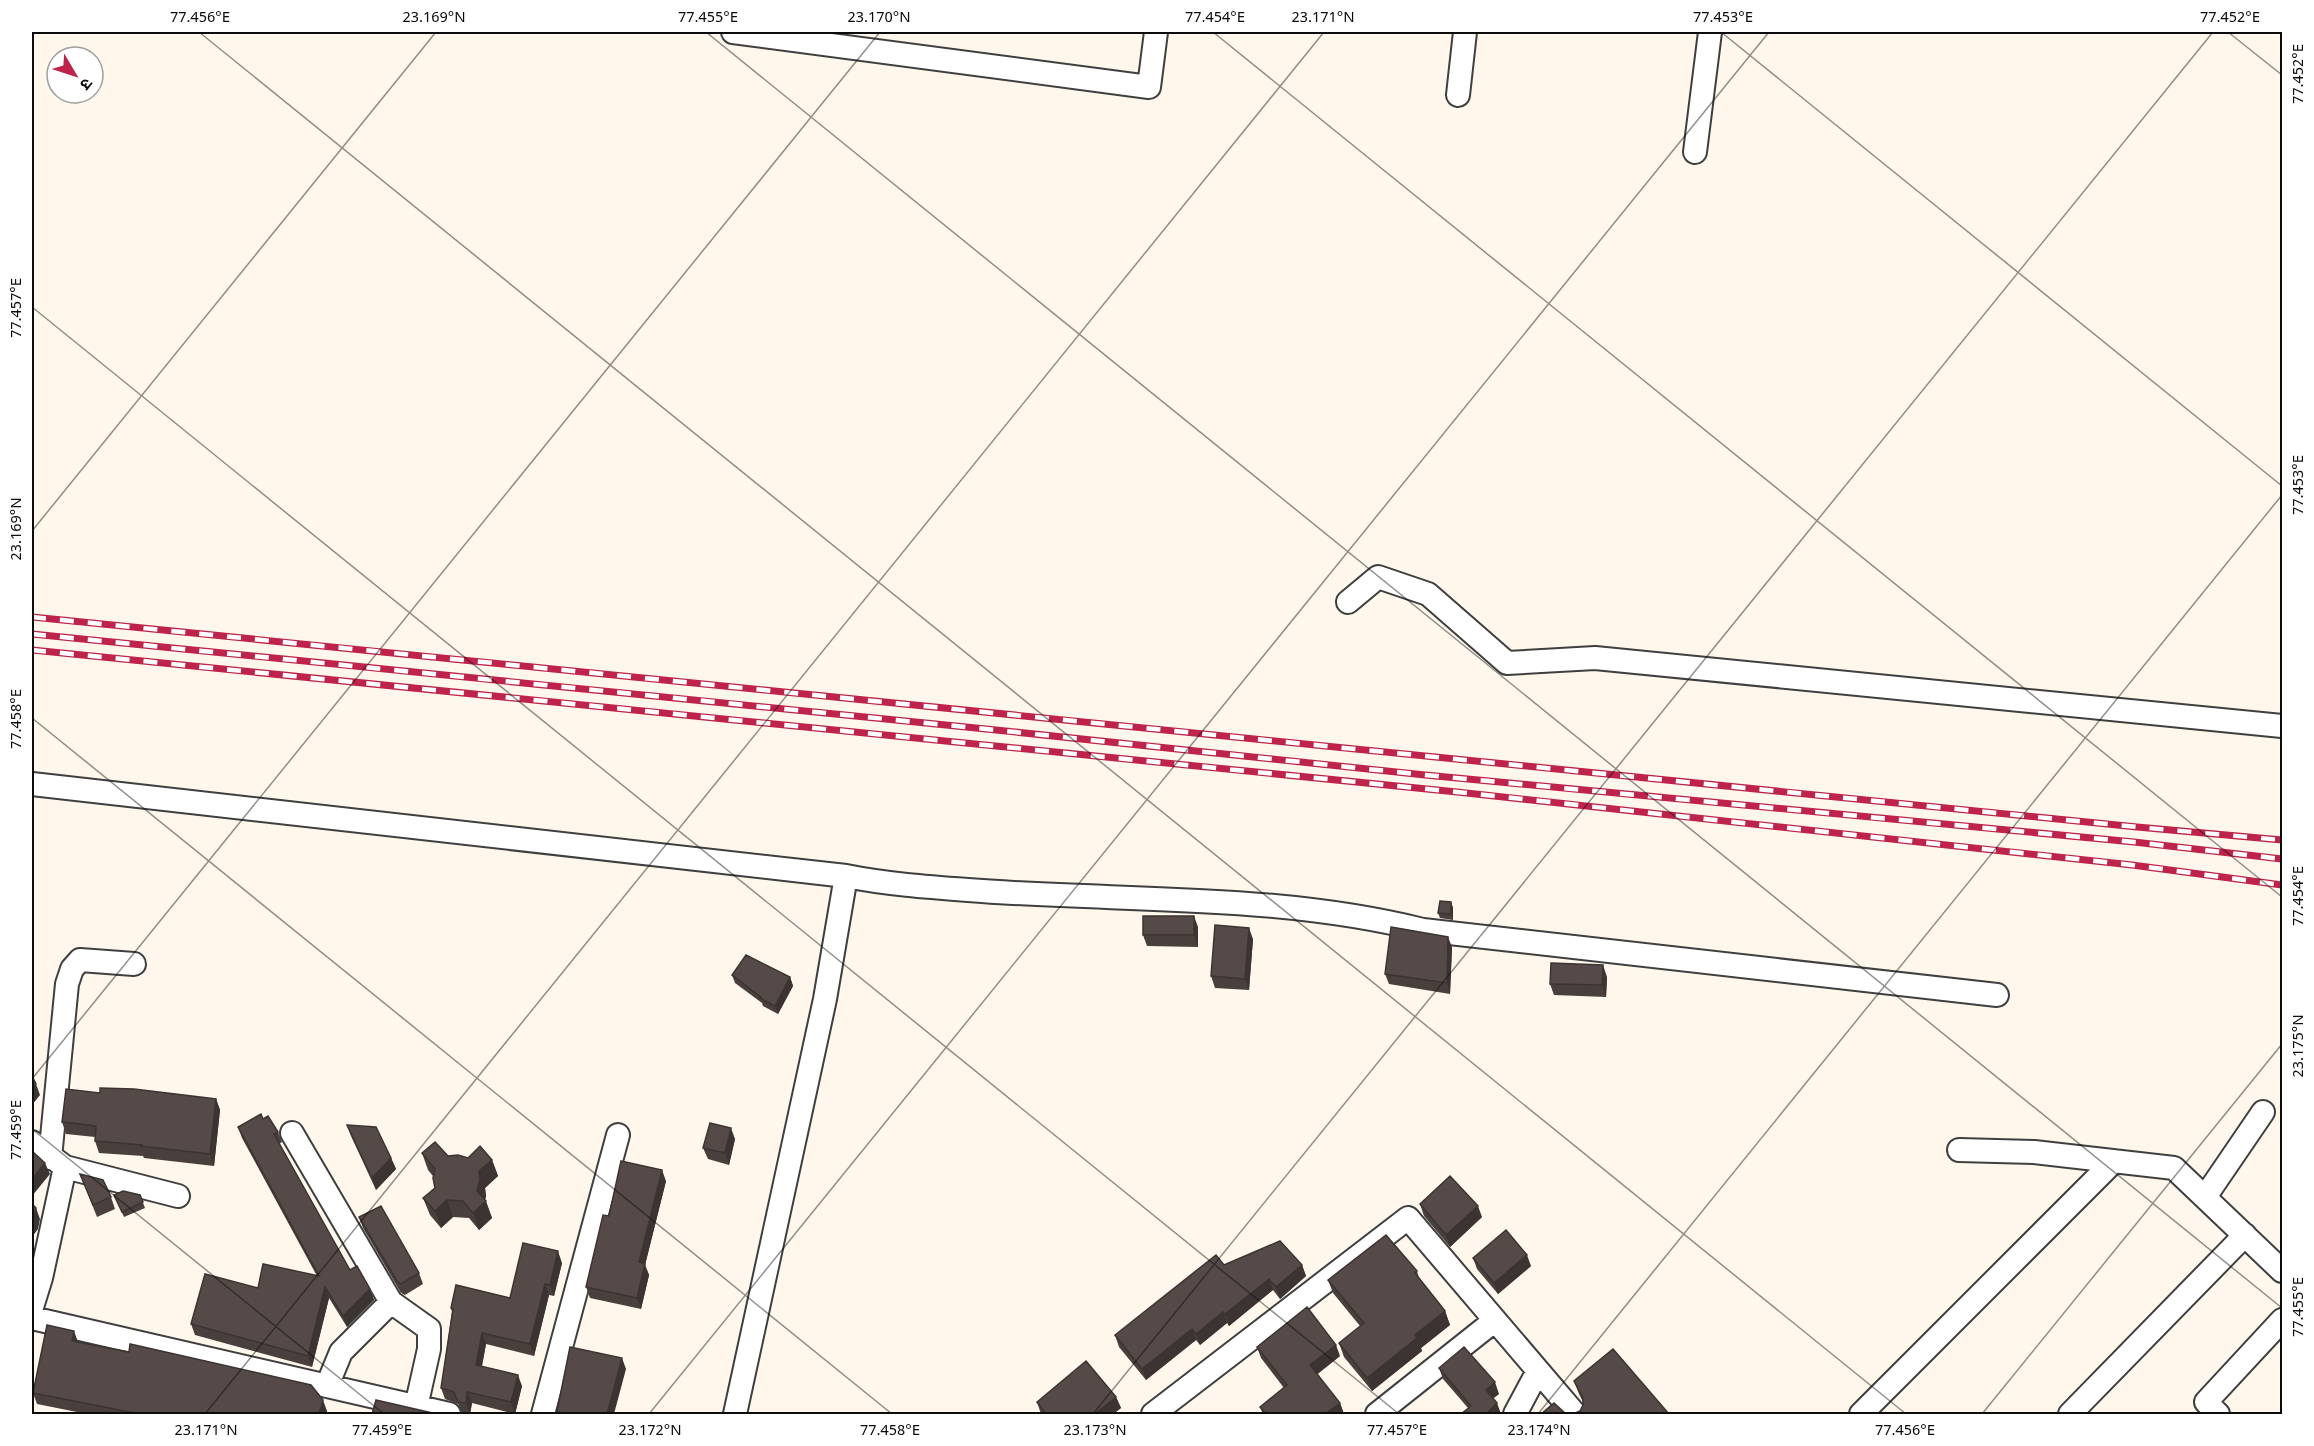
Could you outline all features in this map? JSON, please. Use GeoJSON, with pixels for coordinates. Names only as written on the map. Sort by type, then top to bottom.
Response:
{"type":"FeatureCollection","features":[{"type":"Feature","properties":{"kind":"street"},"geometry":{"type":"LineString","coordinates":[[734,32],[1149,87],[1156,32]]}},
{"type":"Feature","properties":{"kind":"street"},"geometry":{"type":"LineString","coordinates":[[1458,95],[1466,32]]}},
{"type":"Feature","properties":{"kind":"street"},"geometry":{"type":"LineString","coordinates":[[1695,152],[1710,32]]}},
{"type":"Feature","properties":{"kind":"street"},"geometry":{"type":"LineString","coordinates":[[1348,602],[1378,577],[1428,594],[1507,663],[1595,658],[2283,726]]}},
{"type":"Feature","properties":{"kind":"street"},"geometry":{"type":"LineString","coordinates":[[32,784],[846,876],[883,884],[1039,896],[1233,902],[1348,915],[1422,930],[1997,995]]}},
{"type":"Feature","properties":{"kind":"street"},"geometry":{"type":"LineString","coordinates":[[735,1414],[822,1010],[846,876]]}},
{"type":"Feature","properties":{"kind":"street"},"geometry":{"type":"LineString","coordinates":[[32,1307],[36,1274],[58,1163],[67,984],[72,969],[80,960],[134,964]]}},
{"type":"Feature","properties":{"kind":"street"},"geometry":{"type":"LineString","coordinates":[[2205,1197],[2263,1112]]}},
{"type":"Feature","properties":{"kind":"street"},"geometry":{"type":"LineString","coordinates":[[292,1133],[392,1302],[429,1329],[429,1349],[416,1407]]}},
{"type":"Feature","properties":{"kind":"street"},"geometry":{"type":"LineString","coordinates":[[543,1414],[618,1135]]}},
{"type":"Feature","properties":{"kind":"street"},"geometry":{"type":"LineString","coordinates":[[32,1142],[58,1163],[178,1196]]}},
{"type":"Feature","properties":{"kind":"street"},"geometry":{"type":"LineString","coordinates":[[1959,1150],[2034,1152],[2174,1168],[2283,1271]]}},
{"type":"Feature","properties":{"kind":"street"},"geometry":{"type":"LineString","coordinates":[[1861,1414],[2114,1161]]}},
{"type":"Feature","properties":{"kind":"street"},"geometry":{"type":"LineString","coordinates":[[1153,1414],[1408,1218],[1575,1414]]}},
{"type":"Feature","properties":{"kind":"street"},"geometry":{"type":"LineString","coordinates":[[2070,1414],[2246,1235]]}},
{"type":"Feature","properties":{"kind":"street"},"geometry":{"type":"LineString","coordinates":[[327,1386],[341,1352],[392,1302]]}},
{"type":"Feature","properties":{"kind":"street"},"geometry":{"type":"LineString","coordinates":[[32,1318],[449,1414]]}},
{"type":"Feature","properties":{"kind":"street"},"geometry":{"type":"LineString","coordinates":[[2218,1414],[2206,1402],[2283,1320]]}},
{"type":"Feature","properties":{"kind":"street"},"geometry":{"type":"LineString","coordinates":[[1377,1414],[1494,1321]]}},
{"type":"Feature","properties":{"kind":"street"},"geometry":{"type":"LineString","coordinates":[[1515,1414],[1538,1371]]}},
{"type":"Feature","properties":{"kind":"building"},"geometry":{"type":"Polygon","coordinates":[[[1440,901],[1451,902],[1451,914],[1438,913],[1440,901]]]}},
{"type":"Feature","properties":{"kind":"building"},"geometry":{"type":"Polygon","coordinates":[[[1143,916],[1194,916],[1194,935],[1143,935],[1143,916]]]}},
{"type":"Feature","properties":{"kind":"building"},"geometry":{"type":"Polygon","coordinates":[[[1215,925],[1249,928],[1245,979],[1211,976],[1215,925]]]}},
{"type":"Feature","properties":{"kind":"building"},"geometry":{"type":"Polygon","coordinates":[[[1391,927],[1448,937],[1447,983],[1385,974],[1391,927]]]}},
{"type":"Feature","properties":{"kind":"building"},"geometry":{"type":"Polygon","coordinates":[[[746,955],[790,977],[775,1006],[760,998],[732,975],[746,955]]]}},
{"type":"Feature","properties":{"kind":"building"},"geometry":{"type":"Polygon","coordinates":[[[1551,963],[1603,965],[1602,985],[1550,984],[1551,963]]]}},
{"type":"Feature","properties":{"kind":"building"},"geometry":{"type":"Polygon","coordinates":[[[32,1076],[36,1084],[32,1090],[32,1076]]]}},
{"type":"Feature","properties":{"kind":"building"},"geometry":{"type":"Polygon","coordinates":[[[100,1088],[134,1089],[216,1099],[210,1154],[95,1141],[96,1126],[62,1122],[66,1089],[100,1093],[100,1088]]]}},
{"type":"Feature","properties":{"kind":"building"},"geometry":{"type":"Polygon","coordinates":[[[261,1114],[263,1119],[268,1116],[278,1132],[274,1134],[350,1270],[357,1266],[370,1289],[343,1316],[325,1287],[308,1356],[191,1324],[205,1274],[258,1288],[263,1264],[319,1276],[238,1127],[261,1114]]]}},
{"type":"Feature","properties":{"kind":"building"},"geometry":{"type":"Polygon","coordinates":[[[710,1123],[731,1128],[725,1153],[703,1148],[710,1123]]]}},
{"type":"Feature","properties":{"kind":"building"},"geometry":{"type":"Polygon","coordinates":[[[347,1125],[376,1127],[391,1158],[372,1178],[347,1125]]]}},
{"type":"Feature","properties":{"kind":"building"},"geometry":{"type":"Polygon","coordinates":[[[435,1142],[448,1156],[458,1155],[468,1158],[480,1146],[492,1160],[479,1171],[477,1191],[486,1201],[473,1213],[463,1201],[447,1200],[435,1211],[423,1198],[435,1188],[433,1178],[435,1169],[422,1153],[435,1142]]]}},
{"type":"Feature","properties":{"kind":"building"},"geometry":{"type":"Polygon","coordinates":[[[32,1151],[45,1163],[32,1179],[32,1151]]]}},
{"type":"Feature","properties":{"kind":"building"},"geometry":{"type":"Polygon","coordinates":[[[621,1161],[662,1170],[639,1262],[645,1264],[637,1298],[586,1287],[603,1215],[609,1216],[621,1161]]]}},
{"type":"Feature","properties":{"kind":"building"},"geometry":{"type":"Polygon","coordinates":[[[80,1174],[103,1180],[111,1197],[93,1205],[80,1174]]]}},
{"type":"Feature","properties":{"kind":"building"},"geometry":{"type":"Polygon","coordinates":[[[1450,1176],[1478,1206],[1446,1235],[1420,1204],[1450,1176]]]}},
{"type":"Feature","properties":{"kind":"building"},"geometry":{"type":"Polygon","coordinates":[[[123,1191],[140,1195],[143,1202],[122,1212],[114,1195],[123,1191]]]}},
{"type":"Feature","properties":{"kind":"building"},"geometry":{"type":"Polygon","coordinates":[[[32,1204],[36,1208],[32,1220],[32,1204]]]}},
{"type":"Feature","properties":{"kind":"building"},"geometry":{"type":"Polygon","coordinates":[[[381,1206],[419,1273],[401,1284],[359,1217],[381,1206]]]}},
{"type":"Feature","properties":{"kind":"building"},"geometry":{"type":"Polygon","coordinates":[[[1506,1230],[1527,1255],[1494,1283],[1473,1258],[1506,1230]]]}},
{"type":"Feature","properties":{"kind":"building"},"geometry":{"type":"Polygon","coordinates":[[[1386,1235],[1417,1271],[1415,1273],[1445,1311],[1415,1335],[1417,1338],[1367,1378],[1339,1343],[1364,1323],[1328,1280],[1386,1235]]]}},
{"type":"Feature","properties":{"kind":"building"},"geometry":{"type":"Polygon","coordinates":[[[1280,1241],[1302,1265],[1276,1287],[1269,1279],[1196,1334],[1192,1329],[1142,1369],[1115,1335],[1216,1255],[1224,1265],[1280,1241]]]}},
{"type":"Feature","properties":{"kind":"building"},"geometry":{"type":"Polygon","coordinates":[[[523,1243],[558,1251],[550,1285],[545,1284],[530,1344],[482,1333],[476,1365],[518,1375],[511,1402],[467,1392],[466,1403],[458,1402],[454,1392],[441,1388],[456,1285],[510,1298],[523,1243]]]}},
{"type":"Feature","properties":{"kind":"building"},"geometry":{"type":"Polygon","coordinates":[[[1307,1307],[1336,1345],[1310,1365],[1340,1403],[1325,1414],[1266,1414],[1260,1407],[1287,1385],[1257,1347],[1307,1307]]]}},
{"type":"Feature","properties":{"kind":"building"},"geometry":{"type":"Polygon","coordinates":[[[47,1325],[74,1331],[72,1341],[129,1352],[130,1344],[311,1385],[323,1400],[319,1414],[140,1414],[33,1393],[47,1325]]]}},
{"type":"Feature","properties":{"kind":"building"},"geometry":{"type":"Polygon","coordinates":[[[570,1347],[622,1358],[607,1414],[559,1414],[560,1412],[557,1411],[570,1347]]]}},
{"type":"Feature","properties":{"kind":"building"},"geometry":{"type":"Polygon","coordinates":[[[1464,1347],[1495,1382],[1486,1390],[1497,1403],[1486,1414],[1461,1414],[1471,1406],[1439,1368],[1464,1347]]]}},
{"type":"Feature","properties":{"kind":"building"},"geometry":{"type":"Polygon","coordinates":[[[1613,1349],[1669,1414],[1573,1414],[1580,1411],[1583,1405],[1583,1398],[1574,1381],[1613,1349]]]}},
{"type":"Feature","properties":{"kind":"building"},"geometry":{"type":"Polygon","coordinates":[[[1086,1361],[1116,1397],[1095,1414],[1046,1414],[1037,1402],[1086,1361]]]}},
{"type":"Feature","properties":{"kind":"building"},"geometry":{"type":"Polygon","coordinates":[[[376,1400],[437,1414],[372,1414],[376,1400]]]}},
{"type":"Feature","properties":{"kind":"building"},"geometry":{"type":"Polygon","coordinates":[[[1554,1403],[1566,1414],[1541,1414],[1554,1403]]]}},
{"type":"Feature","properties":{"kind":"railway"},"geometry":{"type":"LineString","coordinates":[[32,617],[2282,840]]}},
{"type":"Feature","properties":{"kind":"railway"},"geometry":{"type":"LineString","coordinates":[[32,634],[1425,775],[2134,842],[2282,859]]}},
{"type":"Feature","properties":{"kind":"railway"},"geometry":{"type":"LineString","coordinates":[[32,650],[1457,792],[2132,865],[2282,885]]}}]}
